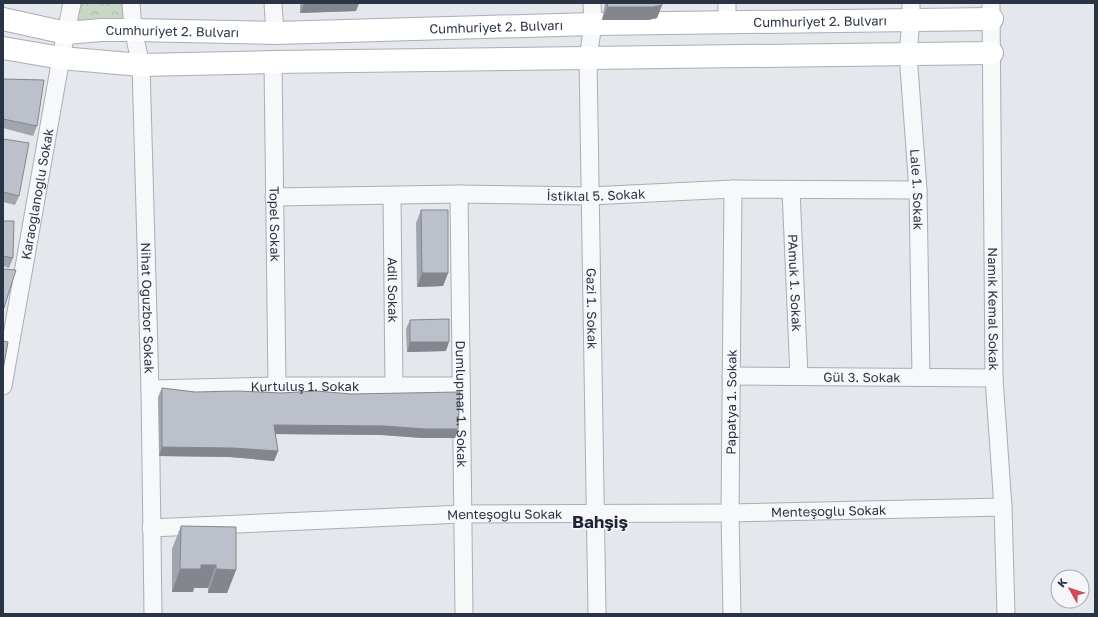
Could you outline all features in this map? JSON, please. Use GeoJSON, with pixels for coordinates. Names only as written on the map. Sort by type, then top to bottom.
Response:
{"type":"FeatureCollection","features":[{"type":"Feature","properties":{"kind":"main road","name":"Cumhuriyet 2. Bulvarı"},"geometry":{"type":"LineString","coordinates":[[3,19],[66,33],[101,30],[275,33],[593,14],[992,11]]}},
{"type":"Feature","properties":{"kind":"main road"},"geometry":{"type":"LineString","coordinates":[[3,48],[61,58],[141,65],[992,53]]}},
{"type":"Feature","properties":{"kind":"street","name":"Karaoğlanoğlu Sokak"},"geometry":{"type":"LineString","coordinates":[[3,386],[72,3]]}},
{"type":"Feature","properties":{"kind":"street","name":"Nihat Oğuzbor Sokak"},"geometry":{"type":"LineString","coordinates":[[131,3],[133,30],[141,65],[150,389],[152,614]]}},
{"type":"Feature","properties":{"kind":"street"},"geometry":{"type":"LineString","coordinates":[[273,3],[275,33]]}},
{"type":"Feature","properties":{"kind":"street","name":"Namık Kemal Sokak"},"geometry":{"type":"LineString","coordinates":[[992,11],[994,378],[1003,507],[1006,614]]}},
{"type":"Feature","properties":{"kind":"street","name":"Lale 1. Sokak"},"geometry":{"type":"LineString","coordinates":[[911,12],[908,54],[918,190],[921,377]]}},
{"type":"Feature","properties":{"kind":"street","name":"Gazi 1. Sokak"},"geometry":{"type":"LineString","coordinates":[[593,14],[588,58],[597,614]]}},
{"type":"Feature","properties":{"kind":"street","name":"Topel Sokak"},"geometry":{"type":"LineString","coordinates":[[272,62],[277,386]]}},
{"type":"Feature","properties":{"kind":"street","name":"İstiklal 5. Sokak"},"geometry":{"type":"LineString","coordinates":[[274,198],[459,194],[590,196],[733,189],[918,190]]}},
{"type":"Feature","properties":{"kind":"street","name":"Papatya 1. Sokak"},"geometry":{"type":"LineString","coordinates":[[732,614],[730,513],[733,189]]}},
{"type":"Feature","properties":{"kind":"street","name":"PAmuk 1. Sokak"},"geometry":{"type":"LineString","coordinates":[[791,190],[799,376]]}},
{"type":"Feature","properties":{"kind":"street","name":"Dumlupınar 1. Sokak"},"geometry":{"type":"LineString","coordinates":[[459,194],[464,614]]}},
{"type":"Feature","properties":{"kind":"street","name":"Adil Sokak"},"geometry":{"type":"LineString","coordinates":[[392,196],[394,385]]}},
{"type":"Feature","properties":{"kind":"street","name":"Gül 3. Sokak"},"geometry":{"type":"LineString","coordinates":[[731,376],[994,378]]}},
{"type":"Feature","properties":{"kind":"street","name":"Kurtuluş 1. Sokak"},"geometry":{"type":"LineString","coordinates":[[150,389],[277,386],[461,386]]}},
{"type":"Feature","properties":{"kind":"street","name":"Menteşoğlu Sokak"},"geometry":{"type":"LineString","coordinates":[[151,528],[462,514],[730,513],[1003,507]]}},
{"type":"Feature","properties":{"kind":"green space"},"geometry":{"type":"Polygon","coordinates":[[[72,3],[131,3],[133,30],[66,33],[72,3]]]}},
{"type":"Feature","properties":{"kind":"building"},"geometry":{"type":"Polygon","coordinates":[[[608,3],[662,3],[662,5],[653,7],[607,7],[608,3]]]}},
{"type":"Feature","properties":{"kind":"building"},"geometry":{"type":"Polygon","coordinates":[[[3,79],[44,80],[37,126],[3,119],[3,79]]]}},
{"type":"Feature","properties":{"kind":"building"},"geometry":{"type":"Polygon","coordinates":[[[3,139],[29,143],[19,196],[3,192],[3,139]]]}},
{"type":"Feature","properties":{"kind":"building"},"geometry":{"type":"Polygon","coordinates":[[[421,210],[448,210],[448,273],[422,273],[421,210]]]}},
{"type":"Feature","properties":{"kind":"building"},"geometry":{"type":"Polygon","coordinates":[[[3,221],[14,221],[13,258],[3,256],[3,221]]]}},
{"type":"Feature","properties":{"kind":"building"},"geometry":{"type":"Polygon","coordinates":[[[3,269],[16,270],[4,308],[3,308],[3,269]]]}},
{"type":"Feature","properties":{"kind":"building"},"geometry":{"type":"Polygon","coordinates":[[[449,319],[449,342],[410,342],[410,320],[449,319]]]}},
{"type":"Feature","properties":{"kind":"building"},"geometry":{"type":"Polygon","coordinates":[[[3,341],[8,342],[3,370],[3,341]]]}},
{"type":"Feature","properties":{"kind":"building"},"geometry":{"type":"Polygon","coordinates":[[[162,388],[195,392],[237,391],[281,393],[316,391],[351,394],[460,392],[458,429],[425,429],[385,426],[274,425],[278,451],[233,448],[162,447],[162,388]]]}},
{"type":"Feature","properties":{"kind":"building"},"geometry":{"type":"Polygon","coordinates":[[[181,526],[236,527],[236,570],[216,569],[216,565],[201,565],[201,569],[180,569],[181,526]]]}},
{"type":"Feature","properties":{"kind":"district","name":"Bahşiş"},"geometry":{"type":"Point","coordinates":[600,521]}}]}
